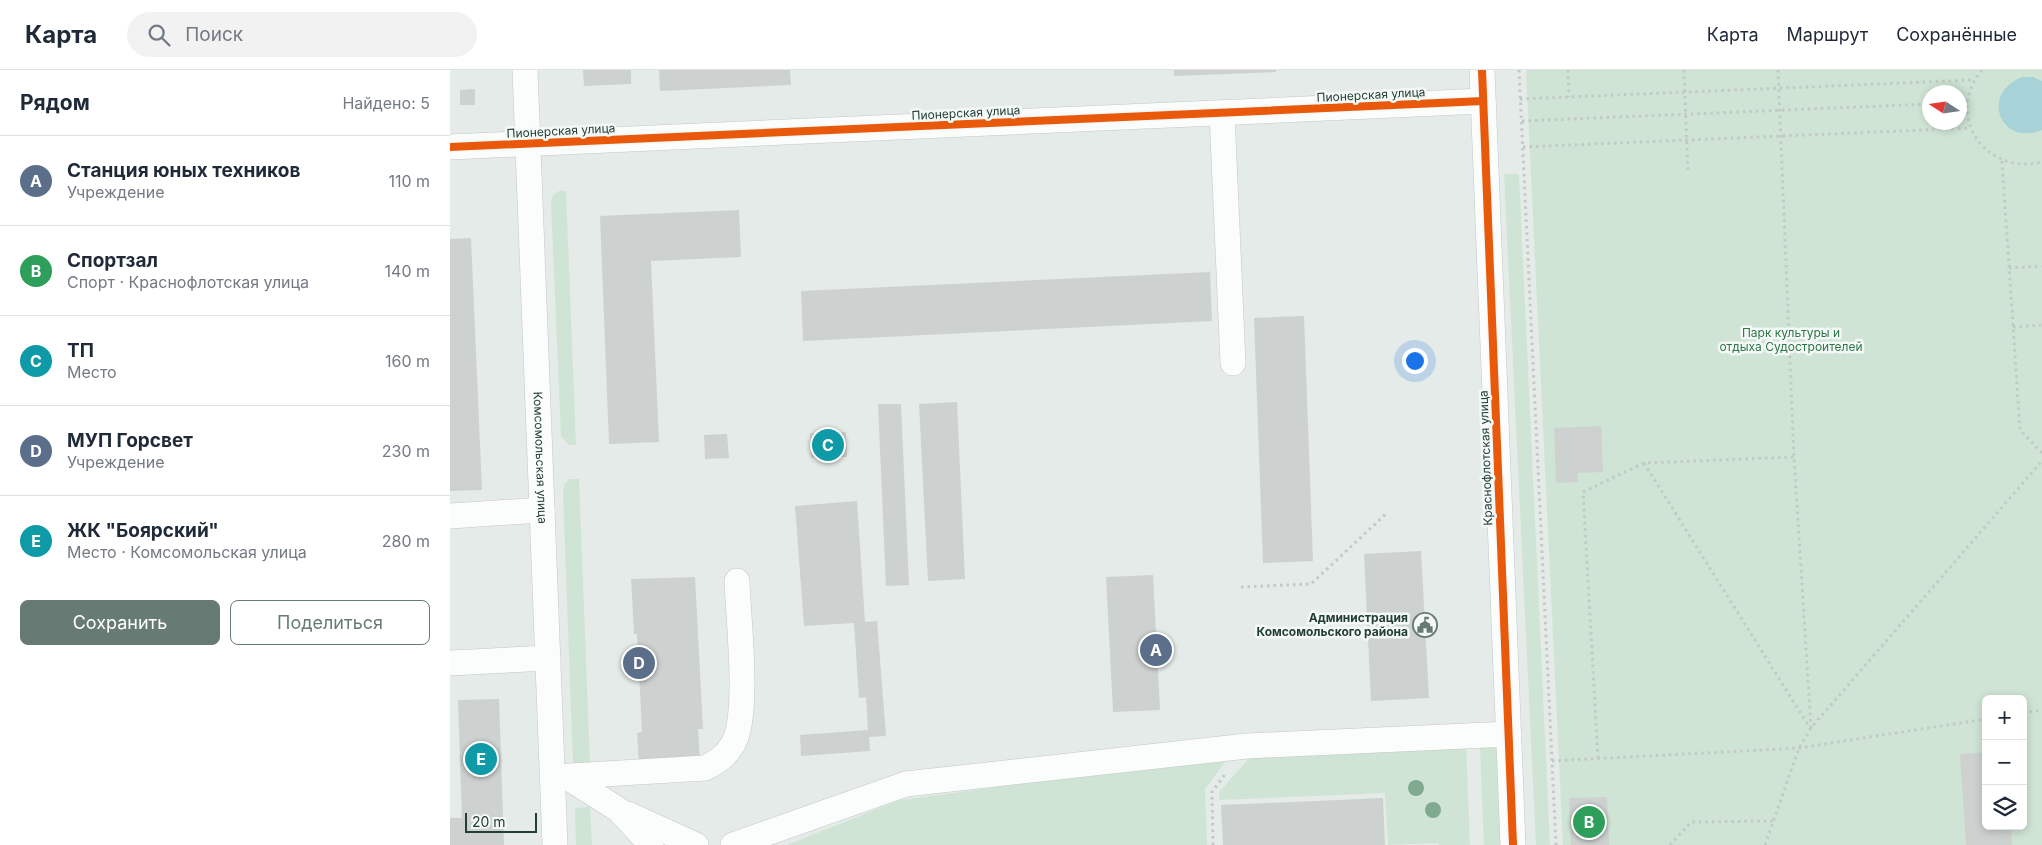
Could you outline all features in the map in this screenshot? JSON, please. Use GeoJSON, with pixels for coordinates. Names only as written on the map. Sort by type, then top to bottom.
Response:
{"type":"FeatureCollection","features":[{"type":"Feature","properties":{"kind":"street","name":"Комсомольская улица"},"geometry":{"type":"LineString","coordinates":[[525,70],[548,658],[560,777],[555,845]]}},
{"type":"Feature","properties":{"kind":"street","name":"Краснофлотская улица"},"geometry":{"type":"LineString","coordinates":[[1482,70],[1513,845]]}},
{"type":"Feature","properties":{"kind":"street","name":"Пионерская улица"},"geometry":{"type":"LineString","coordinates":[[450,147],[1483,101]]}},
{"type":"Feature","properties":{"kind":"street"},"geometry":{"type":"LineString","coordinates":[[1222,113],[1233,363]]}},
{"type":"Feature","properties":{"kind":"street"},"geometry":{"type":"LineString","coordinates":[[450,516],[542,510]]}},
{"type":"Feature","properties":{"kind":"street"},"geometry":{"type":"LineString","coordinates":[[560,777],[705,768],[720,760],[733,745],[739,731],[742,701],[737,581]]}},
{"type":"Feature","properties":{"kind":"street"},"geometry":{"type":"LineString","coordinates":[[450,663],[548,658]]}},
{"type":"Feature","properties":{"kind":"street"},"geometry":{"type":"LineString","coordinates":[[733,845],[906,784],[1247,746],[1509,734]]}},
{"type":"Feature","properties":{"kind":"street"},"geometry":{"type":"LineString","coordinates":[[560,777],[619,810],[696,845]]}},
{"type":"Feature","properties":{"kind":"street"},"geometry":{"type":"LineString","coordinates":[[619,810],[651,845]]}},
{"type":"Feature","properties":{"kind":"path"},"geometry":{"type":"LineString","coordinates":[[1519,70],[1556,845]]}},
{"type":"Feature","properties":{"kind":"path"},"geometry":{"type":"LineString","coordinates":[[1568,70],[1569,97]]}},
{"type":"Feature","properties":{"kind":"path"},"geometry":{"type":"LineString","coordinates":[[1684,70],[1688,174]]}},
{"type":"Feature","properties":{"kind":"path"},"geometry":{"type":"LineString","coordinates":[[1778,70],[1794,457],[1811,728]]}},
{"type":"Feature","properties":{"kind":"path"},"geometry":{"type":"LineString","coordinates":[[1982,70],[1973,80],[1967,102],[1970,128],[1982,147],[2002,161],[2027,166],[2042,162]]}},
{"type":"Feature","properties":{"kind":"path"},"geometry":{"type":"LineString","coordinates":[[1520,99],[1973,80]]}},
{"type":"Feature","properties":{"kind":"path"},"geometry":{"type":"LineString","coordinates":[[1522,121],[1922,104]]}},
{"type":"Feature","properties":{"kind":"path"},"geometry":{"type":"LineString","coordinates":[[1523,147],[1970,128]]}},
{"type":"Feature","properties":{"kind":"path"},"geometry":{"type":"LineString","coordinates":[[2002,161],[2020,430],[2042,453]]}},
{"type":"Feature","properties":{"kind":"path"},"geometry":{"type":"LineString","coordinates":[[2009,268],[2042,266]]}},
{"type":"Feature","properties":{"kind":"path"},"geometry":{"type":"LineString","coordinates":[[2013,327],[2042,325]]}},
{"type":"Feature","properties":{"kind":"path"},"geometry":{"type":"LineString","coordinates":[[1598,758],[1583,492],[1644,463],[1794,457]]}},
{"type":"Feature","properties":{"kind":"path"},"geometry":{"type":"LineString","coordinates":[[1766,845],[1799,748],[1811,728],[2042,461]]}},
{"type":"Feature","properties":{"kind":"path"},"geometry":{"type":"LineString","coordinates":[[1644,463],[1811,728]]}},
{"type":"Feature","properties":{"kind":"path"},"geometry":{"type":"LineString","coordinates":[[1241,587],[1311,584],[1388,512]]}},
{"type":"Feature","properties":{"kind":"path"},"geometry":{"type":"LineString","coordinates":[[2027,712],[2042,710]]}},
{"type":"Feature","properties":{"kind":"path"},"geometry":{"type":"LineString","coordinates":[[1552,761],[1799,748],[1982,720]]}},
{"type":"Feature","properties":{"kind":"path"},"geometry":{"type":"LineString","coordinates":[[1213,845],[1212,792],[1247,746]]}},
{"type":"Feature","properties":{"kind":"path"},"geometry":{"type":"LineString","coordinates":[[1670,845],[1691,822],[1774,820]]}},
{"type":"Feature","properties":{"kind":"green space","name":"Парк культуры и отдыха Судостроителей"},"geometry":{"type":"Polygon","coordinates":[[[1526,70],[2042,70],[2042,845],[1563,845],[1526,70]]]}},
{"type":"Feature","properties":{"kind":"green space"},"geometry":{"type":"Polygon","coordinates":[[[1504,174],[1519,174],[1550,845],[1536,845],[1504,174]]]}},
{"type":"Feature","properties":{"kind":"green space"},"geometry":{"type":"Polygon","coordinates":[[[559,191],[566,191],[576,445],[569,445],[561,436],[551,203],[553,195],[559,191]]]}},
{"type":"Feature","properties":{"kind":"green space"},"geometry":{"type":"Polygon","coordinates":[[[570,479],[579,479],[590,764],[573,765],[563,492],[565,483],[570,479]]]}},
{"type":"Feature","properties":{"kind":"green space"},"geometry":{"type":"Polygon","coordinates":[[[1466,744],[1470,845],[1438,845],[1438,843],[1388,845],[1385,793],[1219,800],[1219,792],[1252,755],[1466,744]]]}},
{"type":"Feature","properties":{"kind":"green space"},"geometry":{"type":"Polygon","coordinates":[[[1480,748],[1497,748],[1501,845],[1484,845],[1480,748]]]}},
{"type":"Feature","properties":{"kind":"green space"},"geometry":{"type":"Polygon","coordinates":[[[1227,759],[1205,789],[1207,845],[787,845],[900,800],[1154,766],[1227,759]]]}},
{"type":"Feature","properties":{"kind":"green space"},"geometry":{"type":"Polygon","coordinates":[[[590,807],[592,845],[576,845],[575,808],[590,807]]]}},
{"type":"Feature","properties":{"kind":"water"},"geometry":{"type":"Polygon","coordinates":[[[2022,77],[2033,77],[2042,81],[2042,130],[2028,133],[2016,131],[2006,125],[2000,116],[2001,95],[2009,85],[2022,77]]]}},
{"type":"Feature","properties":{"kind":"building"},"geometry":{"type":"Polygon","coordinates":[[[583,70],[631,70],[631,84],[584,86],[583,70]]]}},
{"type":"Feature","properties":{"kind":"building"},"geometry":{"type":"Polygon","coordinates":[[[659,70],[790,70],[791,85],[660,91],[659,70]]]}},
{"type":"Feature","properties":{"kind":"building"},"geometry":{"type":"Polygon","coordinates":[[[1174,70],[1276,70],[1276,72],[1174,76],[1174,70]]]}},
{"type":"Feature","properties":{"kind":"building"},"geometry":{"type":"Polygon","coordinates":[[[475,89],[475,105],[460,105],[460,90],[475,89]]]}},
{"type":"Feature","properties":{"kind":"building"},"geometry":{"type":"Polygon","coordinates":[[[739,210],[741,257],[651,261],[659,442],[609,444],[600,216],[739,210]]]}},
{"type":"Feature","properties":{"kind":"building"},"geometry":{"type":"Polygon","coordinates":[[[471,238],[482,490],[450,491],[450,239],[471,238]]]}},
{"type":"Feature","properties":{"kind":"building"},"geometry":{"type":"Polygon","coordinates":[[[1210,272],[1212,321],[803,341],[801,291],[1210,272]]]}},
{"type":"Feature","properties":{"kind":"building"},"geometry":{"type":"Polygon","coordinates":[[[1304,316],[1313,561],[1263,563],[1254,318],[1304,316]]]}},
{"type":"Feature","properties":{"kind":"building"},"geometry":{"type":"Polygon","coordinates":[[[957,402],[965,579],[928,581],[919,404],[957,402]]]}},
{"type":"Feature","properties":{"kind":"building"},"geometry":{"type":"Polygon","coordinates":[[[878,404],[901,404],[909,585],[886,586],[878,404]]]}},
{"type":"Feature","properties":{"kind":"building"},"geometry":{"type":"Polygon","coordinates":[[[1601,426],[1603,472],[1578,473],[1578,482],[1556,483],[1554,428],[1601,426]]]}},
{"type":"Feature","properties":{"kind":"building"},"geometry":{"type":"Polygon","coordinates":[[[846,432],[847,457],[811,458],[810,433],[846,432]]]}},
{"type":"Feature","properties":{"kind":"building"},"geometry":{"type":"Polygon","coordinates":[[[727,434],[729,458],[705,459],[704,435],[727,434]]]}},
{"type":"Feature","properties":{"kind":"building"},"geometry":{"type":"Polygon","coordinates":[[[857,501],[865,622],[877,621],[886,736],[869,737],[870,751],[801,756],[800,735],[868,730],[866,697],[859,698],[854,623],[804,626],[795,506],[857,501]]]}},
{"type":"Feature","properties":{"kind":"building"},"geometry":{"type":"Polygon","coordinates":[[[1421,551],[1429,698],[1371,701],[1364,554],[1421,551]]]}},
{"type":"Feature","properties":{"kind":"building"},"geometry":{"type":"Polygon","coordinates":[[[1153,575],[1160,710],[1113,712],[1106,577],[1153,575]]]}},
{"type":"Feature","properties":{"kind":"building"},"geometry":{"type":"Polygon","coordinates":[[[695,577],[703,729],[698,729],[700,761],[639,765],[637,733],[642,732],[637,634],[634,634],[631,579],[695,577]]]}},
{"type":"Feature","properties":{"kind":"building"},"geometry":{"type":"Polygon","coordinates":[[[499,699],[504,845],[450,845],[450,818],[462,818],[458,700],[499,699]]]}},
{"type":"Feature","properties":{"kind":"building"},"geometry":{"type":"Polygon","coordinates":[[[1982,752],[1982,830],[2011,830],[2012,845],[1966,845],[1960,754],[1982,752]]]}},
{"type":"Feature","properties":{"kind":"building"},"geometry":{"type":"Polygon","coordinates":[[[1607,797],[1609,845],[1571,845],[1569,798],[1607,797]]]}},
{"type":"Feature","properties":{"kind":"building"},"geometry":{"type":"Polygon","coordinates":[[[1383,798],[1385,845],[1223,845],[1221,805],[1383,798]]]}},
{"type":"Feature","properties":{"kind":"cycle path"},"geometry":{"type":"LineString","coordinates":[[1482,70],[1513,845]]}},
{"type":"Feature","properties":{"kind":"cycle path"},"geometry":{"type":"LineString","coordinates":[[450,147],[1483,101]]}},
{"type":"Feature","properties":{"kind":"place","name":"ТП"},"geometry":{"type":"Point","coordinates":[828,445]}},
{"type":"Feature","properties":{"kind":"place","name":"Администрация Комсомольского района"},"geometry":{"type":"Point","coordinates":[1425,625]}},
{"type":"Feature","properties":{"kind":"place","name":"Станция юных техников"},"geometry":{"type":"Point","coordinates":[1156,650]}},
{"type":"Feature","properties":{"kind":"place","name":"МУП Горсвет"},"geometry":{"type":"Point","coordinates":[639,663]}},
{"type":"Feature","properties":{"kind":"place","name":"ЖК \"Боярский\""},"geometry":{"type":"Point","coordinates":[481,759]}},
{"type":"Feature","properties":{"kind":"place","name":"Спортзал"},"geometry":{"type":"Point","coordinates":[1589,822]}}]}
